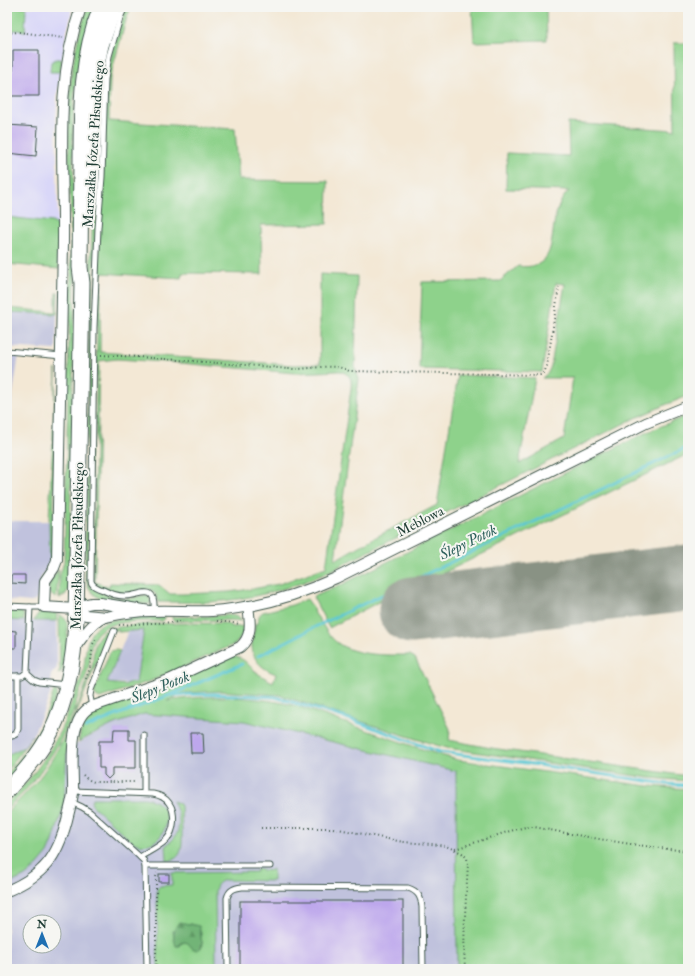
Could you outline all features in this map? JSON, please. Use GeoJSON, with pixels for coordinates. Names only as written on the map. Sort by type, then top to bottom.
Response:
{"type":"FeatureCollection","features":[{"type":"Feature","properties":{"kind":"main road","name":"Marszałka Józefa Piłsudskiego"},"geometry":{"type":"LineString","coordinates":[[7,791],[19,778],[50,734],[63,702],[71,670],[74,648],[82,283],[80,267],[81,115],[84,74],[90,41],[101,7]]}},
{"type":"Feature","properties":{"kind":"main road","name":"Marszałka Józefa Piłsudskiego"},"geometry":{"type":"LineString","coordinates":[[82,283],[85,266],[91,188],[96,68],[101,45],[114,7]]}},
{"type":"Feature","properties":{"kind":"street"},"geometry":{"type":"LineString","coordinates":[[76,609],[44,607],[45,581],[54,568],[57,560],[64,226],[62,128],[65,80],[72,39],[81,7]]}},
{"type":"Feature","properties":{"kind":"street","name":"Meblowa"},"geometry":{"type":"LineString","coordinates":[[106,617],[86,615],[76,609],[92,602],[152,610],[190,612],[210,611],[269,602],[307,590],[336,578],[658,417],[688,406]]}},
{"type":"Feature","properties":{"kind":"street"},"geometry":{"type":"LineString","coordinates":[[7,892],[25,883],[39,872],[49,862],[59,844],[64,830],[73,791],[72,758],[75,736],[81,716],[86,710],[156,686],[240,647],[246,641],[249,632],[250,626],[248,606]]}},
{"type":"Feature","properties":{"kind":"street","name":"Meblowa"},"geometry":{"type":"LineString","coordinates":[[74,648],[89,628],[102,618],[152,610]]}},
{"type":"Feature","properties":{"kind":"lane"},"geometry":{"type":"LineString","coordinates":[[125,7],[120,18],[109,56],[105,79],[94,355],[91,583],[100,589],[120,596],[128,596],[144,592],[150,593],[154,600],[152,610]]}},
{"type":"Feature","properties":{"kind":"lane"},"geometry":{"type":"LineString","coordinates":[[7,351],[62,356]]}},
{"type":"Feature","properties":{"kind":"lane"},"geometry":{"type":"LineString","coordinates":[[7,606],[44,607]]}},
{"type":"Feature","properties":{"kind":"lane"},"geometry":{"type":"LineString","coordinates":[[26,674],[28,669],[30,607]]}},
{"type":"Feature","properties":{"kind":"lane"},"geometry":{"type":"LineString","coordinates":[[92,707],[90,696],[91,690],[114,629]]}},
{"type":"Feature","properties":{"kind":"lane"},"geometry":{"type":"LineString","coordinates":[[7,676],[22,676],[26,674]]}},
{"type":"Feature","properties":{"kind":"lane"},"geometry":{"type":"LineString","coordinates":[[26,674],[39,682],[67,686]]}},
{"type":"Feature","properties":{"kind":"lane"},"geometry":{"type":"LineString","coordinates":[[7,736],[16,734],[18,729],[18,676]]}},
{"type":"Feature","properties":{"kind":"lane"},"geometry":{"type":"LineString","coordinates":[[144,735],[144,793]]}},
{"type":"Feature","properties":{"kind":"lane"},"geometry":{"type":"LineString","coordinates":[[73,791],[144,793],[160,796],[169,802],[173,811],[172,832],[166,840],[140,857]]}},
{"type":"Feature","properties":{"kind":"lane"},"geometry":{"type":"LineString","coordinates":[[71,802],[90,812],[144,861],[147,969]]}},
{"type":"Feature","properties":{"kind":"lane"},"geometry":{"type":"LineString","coordinates":[[145,866],[270,866]]}},
{"type":"Feature","properties":{"kind":"lane"},"geometry":{"type":"LineString","coordinates":[[228,969],[227,898],[233,889],[242,887],[408,888],[414,890],[419,895],[422,907],[423,969]]}},
{"type":"Feature","properties":{"kind":"path"},"geometry":{"type":"LineString","coordinates":[[7,33],[19,32],[72,39]]}},
{"type":"Feature","properties":{"kind":"path"},"geometry":{"type":"LineString","coordinates":[[94,355],[154,358],[292,370],[331,367],[344,368],[348,371],[540,375],[546,371],[559,287]]}},
{"type":"Feature","properties":{"kind":"path"},"geometry":{"type":"LineString","coordinates":[[114,629],[152,622],[184,622]]}},
{"type":"Feature","properties":{"kind":"path"},"geometry":{"type":"LineString","coordinates":[[215,622],[243,624]]}},
{"type":"Feature","properties":{"kind":"path"},"geometry":{"type":"LineString","coordinates":[[86,680],[90,668],[93,644],[100,633]]}},
{"type":"Feature","properties":{"kind":"path"},"geometry":{"type":"LineString","coordinates":[[82,773],[85,778],[92,782],[136,782]]}},
{"type":"Feature","properties":{"kind":"path"},"geometry":{"type":"LineString","coordinates":[[455,849],[510,831],[526,827],[534,827],[663,849],[688,851]]}},
{"type":"Feature","properties":{"kind":"path"},"geometry":{"type":"LineString","coordinates":[[262,828],[333,828],[402,842],[446,846],[462,853],[467,858],[468,864],[464,952],[466,969]]}},
{"type":"Feature","properties":{"kind":"path"},"geometry":{"type":"LineString","coordinates":[[156,969],[156,875],[160,872]]}},
{"type":"Feature","properties":{"kind":"shaded area"},"geometry":{"type":"Polygon","coordinates":[[[26,7],[71,7],[71,17],[66,34],[57,96],[58,228],[52,222],[7,217],[7,32],[15,30],[25,31],[26,7]]]}},
{"type":"Feature","properties":{"kind":"shaded area"},"geometry":{"type":"Polygon","coordinates":[[[7,312],[57,314],[56,350],[7,347],[7,312]]]}},
{"type":"Feature","properties":{"kind":"shaded area"},"geometry":{"type":"Polygon","coordinates":[[[7,355],[19,355],[7,431],[7,355]]]}},
{"type":"Feature","properties":{"kind":"shaded area"},"geometry":{"type":"Polygon","coordinates":[[[7,521],[49,521],[50,561],[39,582],[38,597],[35,601],[7,600],[7,521]]]}},
{"type":"Feature","properties":{"kind":"shaded area"},"geometry":{"type":"Polygon","coordinates":[[[7,620],[57,621],[57,668],[51,675],[52,689],[33,735],[24,747],[7,755],[7,620]]]}},
{"type":"Feature","properties":{"kind":"shaded area"},"geometry":{"type":"Polygon","coordinates":[[[144,629],[136,684],[107,683],[128,631],[144,629]]]}},
{"type":"Feature","properties":{"kind":"shaded area"},"geometry":{"type":"Polygon","coordinates":[[[144,714],[244,721],[456,771],[457,969],[7,969],[7,819],[67,749],[112,725],[144,714]]]}},
{"type":"Feature","properties":{"kind":"green space"},"geometry":{"type":"Polygon","coordinates":[[[7,7],[26,7],[25,31],[15,30],[7,32],[7,7]]]}},
{"type":"Feature","properties":{"kind":"green space"},"geometry":{"type":"Polygon","coordinates":[[[88,7],[94,7],[79,62],[73,108],[75,271],[69,589],[65,595],[59,598],[60,575],[64,562],[70,289],[70,91],[73,63],[79,35],[88,7]]]}},
{"type":"Feature","properties":{"kind":"green space"},"geometry":{"type":"Polygon","coordinates":[[[126,7],[131,7],[110,77],[109,121],[235,129],[239,180],[328,181],[327,224],[261,225],[262,274],[182,273],[181,278],[101,273],[100,352],[294,365],[320,364],[320,274],[357,276],[355,368],[359,379],[335,560],[437,505],[458,375],[535,378],[519,464],[564,439],[573,378],[542,378],[548,373],[551,366],[565,284],[556,283],[542,372],[419,369],[422,282],[500,281],[518,266],[532,266],[542,261],[549,250],[554,221],[558,209],[562,199],[569,191],[506,189],[507,153],[569,156],[568,123],[675,130],[674,43],[688,43],[688,396],[631,420],[322,575],[295,585],[252,597],[224,601],[159,603],[153,591],[148,589],[142,589],[129,593],[117,593],[101,588],[95,583],[93,578],[98,273],[108,74],[112,51],[126,7]],[[117,359],[99,361],[95,582],[109,587],[110,583],[159,585],[170,594],[229,592],[279,584],[326,567],[351,389],[350,377],[340,371],[294,373],[117,359]]]}},
{"type":"Feature","properties":{"kind":"green space"},"geometry":{"type":"Polygon","coordinates":[[[472,7],[546,7],[547,40],[474,42],[472,7]]]}},
{"type":"Feature","properties":{"kind":"green space"},"geometry":{"type":"Polygon","coordinates":[[[113,31],[102,76],[99,181],[93,274],[88,581],[91,587],[116,598],[129,599],[147,596],[150,600],[150,604],[115,602],[99,598],[90,589],[85,573],[90,274],[99,75],[113,31]]]}},
{"type":"Feature","properties":{"kind":"green space"},"geometry":{"type":"Polygon","coordinates":[[[56,59],[62,60],[60,72],[50,72],[51,62],[56,59]]]}},
{"type":"Feature","properties":{"kind":"green space"},"geometry":{"type":"Polygon","coordinates":[[[7,217],[52,222],[56,224],[58,228],[59,269],[7,264],[7,217]]]}},
{"type":"Feature","properties":{"kind":"green space"},"geometry":{"type":"Polygon","coordinates":[[[56,293],[58,293],[57,314],[7,312],[7,308],[54,312],[56,310],[56,293]]]}},
{"type":"Feature","properties":{"kind":"green space"},"geometry":{"type":"Polygon","coordinates":[[[56,369],[53,557],[51,562],[49,521],[56,369]]]}},
{"type":"Feature","properties":{"kind":"green space"},"geometry":{"type":"Polygon","coordinates":[[[688,415],[688,454],[423,583],[413,584],[329,628],[313,597],[341,585],[645,433],[688,415]]]}},
{"type":"Feature","properties":{"kind":"green space"},"geometry":{"type":"Polygon","coordinates":[[[59,569],[56,598],[49,592],[49,588],[51,580],[59,569]]]}},
{"type":"Feature","properties":{"kind":"green space"},"geometry":{"type":"Polygon","coordinates":[[[307,599],[327,632],[339,644],[348,649],[369,654],[410,655],[415,658],[450,729],[449,740],[491,748],[688,776],[688,781],[650,778],[447,748],[279,695],[220,691],[183,693],[167,701],[199,697],[234,697],[268,700],[300,707],[458,760],[648,786],[688,789],[688,969],[457,969],[456,771],[244,721],[144,714],[112,725],[78,742],[85,716],[95,710],[160,689],[228,657],[241,658],[258,673],[273,682],[276,674],[258,663],[253,654],[252,638],[255,624],[258,624],[259,616],[263,612],[292,605],[307,599]]]}},
{"type":"Feature","properties":{"kind":"green space"},"geometry":{"type":"Polygon","coordinates":[[[7,610],[22,612],[24,615],[24,621],[7,620],[7,610]]]}},
{"type":"Feature","properties":{"kind":"green space"},"geometry":{"type":"Polygon","coordinates":[[[41,612],[56,613],[57,621],[34,621],[37,615],[41,612]]]}},
{"type":"Feature","properties":{"kind":"green space"},"geometry":{"type":"Polygon","coordinates":[[[59,614],[66,620],[67,630],[63,668],[61,673],[58,674],[60,669],[59,614]]]}},
{"type":"Feature","properties":{"kind":"green space"},"geometry":{"type":"Polygon","coordinates":[[[230,615],[238,617],[242,621],[174,621],[172,619],[172,617],[230,615]]]}},
{"type":"Feature","properties":{"kind":"green space"},"geometry":{"type":"Polygon","coordinates":[[[166,617],[163,621],[113,624],[101,630],[97,634],[92,643],[86,676],[72,715],[60,741],[36,777],[7,809],[7,803],[26,784],[41,764],[66,718],[84,669],[89,637],[101,624],[117,619],[166,617]]]}},
{"type":"Feature","properties":{"kind":"green space"},"geometry":{"type":"Polygon","coordinates":[[[225,623],[233,627],[244,626],[242,635],[235,644],[151,681],[100,698],[96,696],[94,692],[110,652],[113,650],[120,651],[107,683],[125,685],[128,683],[136,683],[144,630],[118,632],[119,630],[113,630],[108,633],[69,735],[64,805],[53,841],[48,853],[36,867],[25,876],[7,885],[7,812],[38,779],[59,747],[74,716],[90,674],[94,647],[101,634],[113,628],[140,625],[225,623]]]}},
{"type":"Feature","properties":{"kind":"green space"},"geometry":{"type":"Polygon","coordinates":[[[54,690],[57,692],[57,695],[42,730],[23,760],[7,780],[7,775],[35,737],[43,721],[54,690]]]}},
{"type":"Feature","properties":{"kind":"green space"},"geometry":{"type":"Polygon","coordinates":[[[33,735],[7,771],[7,755],[24,747],[33,735]]]}},
{"type":"Feature","properties":{"kind":"green space"},"geometry":{"type":"Polygon","coordinates":[[[93,798],[145,798],[157,803],[164,810],[166,819],[165,829],[160,837],[152,843],[142,845],[131,841],[92,805],[91,801],[93,798]]]}},
{"type":"Feature","properties":{"kind":"green space"},"geometry":{"type":"Polygon","coordinates":[[[173,801],[179,803],[181,806],[182,846],[177,857],[173,860],[167,861],[166,845],[172,841],[178,831],[179,825],[178,813],[173,801]]]}},
{"type":"Feature","properties":{"kind":"green space"},"geometry":{"type":"Polygon","coordinates":[[[257,869],[267,871],[273,869],[273,881],[225,880],[218,884],[215,890],[215,969],[158,969],[157,889],[160,886],[172,885],[172,873],[256,872],[257,869]],[[186,924],[173,931],[177,946],[184,942],[188,942],[191,945],[203,945],[201,931],[191,924],[186,924]]]}},
{"type":"Feature","properties":{"kind":"green space"},"geometry":{"type":"Polygon","coordinates":[[[179,922],[199,926],[203,945],[201,948],[196,950],[188,943],[184,942],[179,946],[176,946],[174,934],[175,928],[179,922]]]}},
{"type":"Feature","properties":{"kind":"building"},"geometry":{"type":"Polygon","coordinates":[[[13,50],[39,50],[39,96],[9,96],[9,71],[13,71],[13,50]]]}},
{"type":"Feature","properties":{"kind":"building"},"geometry":{"type":"Polygon","coordinates":[[[7,125],[38,127],[36,156],[7,153],[7,125]]]}},
{"type":"Feature","properties":{"kind":"building"},"geometry":{"type":"Polygon","coordinates":[[[11,575],[25,575],[25,584],[11,583],[11,575]]]}},
{"type":"Feature","properties":{"kind":"building"},"geometry":{"type":"Polygon","coordinates":[[[7,630],[16,631],[16,648],[7,648],[7,630]]]}},
{"type":"Feature","properties":{"kind":"building"},"geometry":{"type":"Polygon","coordinates":[[[114,729],[129,729],[129,740],[136,740],[136,768],[112,768],[112,775],[108,779],[104,775],[104,768],[99,768],[99,741],[113,741],[114,729]]]}},
{"type":"Feature","properties":{"kind":"building"},"geometry":{"type":"Polygon","coordinates":[[[190,733],[203,733],[204,753],[191,753],[190,733]]]}},
{"type":"Feature","properties":{"kind":"building"},"geometry":{"type":"Polygon","coordinates":[[[159,874],[169,874],[169,882],[159,882],[159,874]]]}},
{"type":"Feature","properties":{"kind":"building"},"geometry":{"type":"Polygon","coordinates":[[[240,901],[403,901],[403,969],[240,969],[240,901]]]}},
{"type":"Feature","properties":{"kind":"waterway","name":"Ślepy Potok"},"geometry":{"type":"LineString","coordinates":[[258,656],[688,447]]}},
{"type":"Feature","properties":{"kind":"waterway","name":"Ślepy Potok"},"geometry":{"type":"LineString","coordinates":[[85,728],[170,695],[242,664]]}},
{"type":"Feature","properties":{"kind":"waterway"},"geometry":{"type":"LineString","coordinates":[[170,695],[214,694],[275,697],[346,718],[440,752],[667,784],[688,785]]}},
{"type":"Feature","properties":{"kind":"runway"},"geometry":{"type":"LineString","coordinates":[[412,610],[688,578]]}}]}
